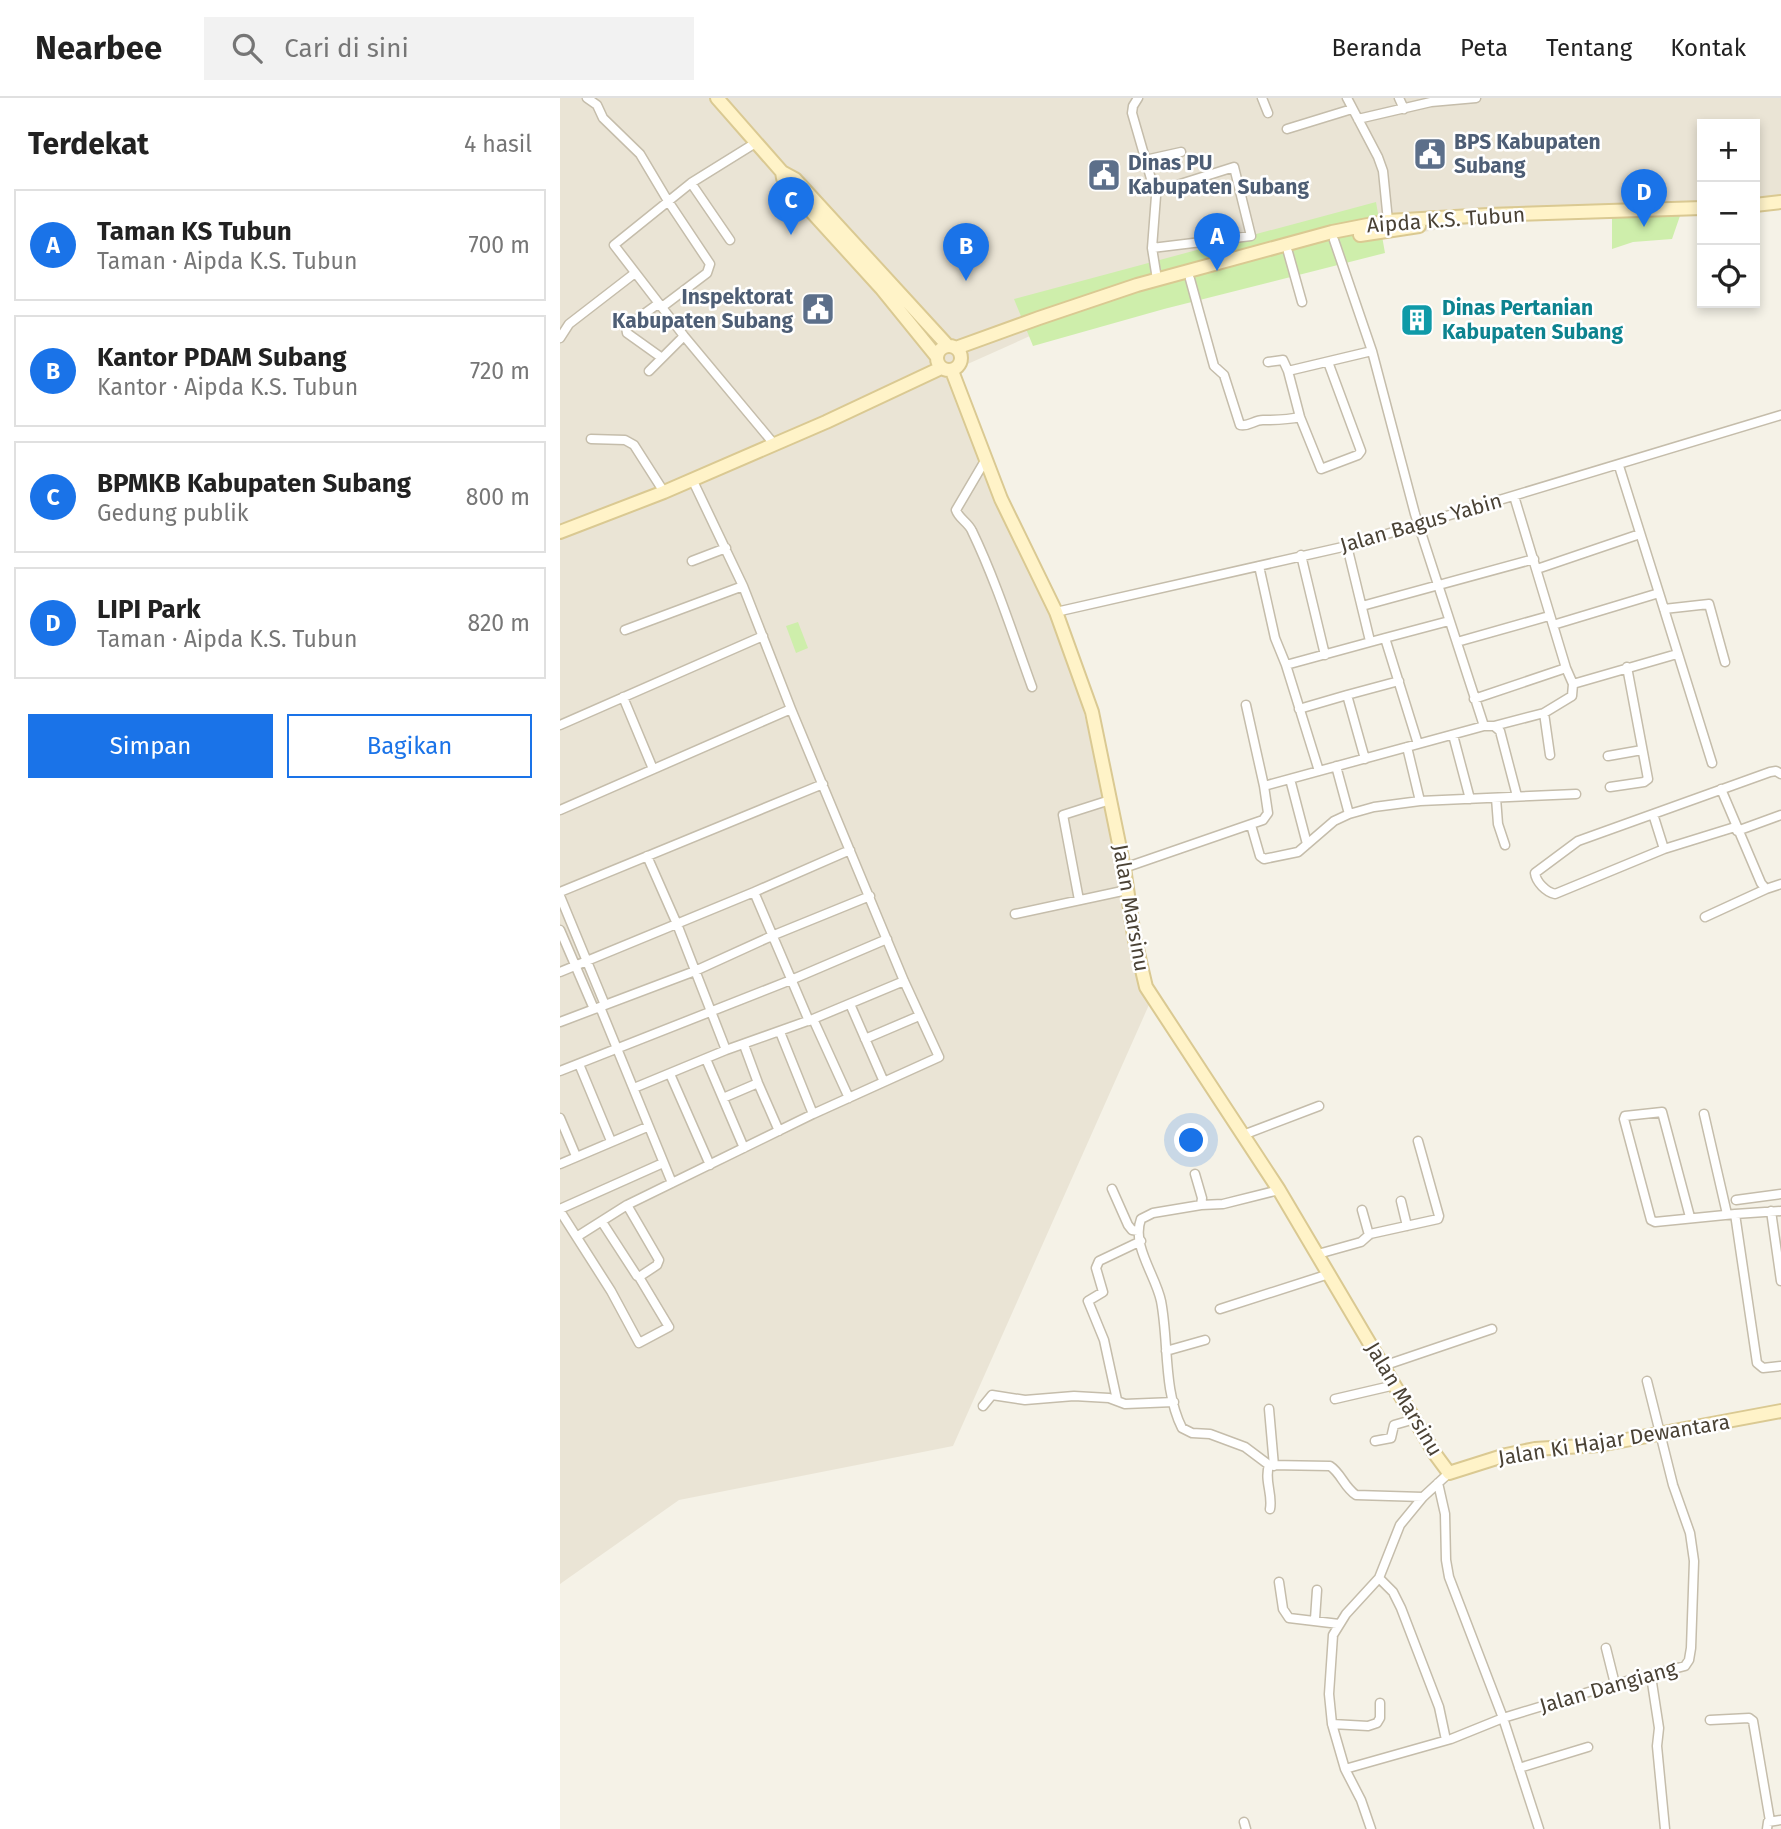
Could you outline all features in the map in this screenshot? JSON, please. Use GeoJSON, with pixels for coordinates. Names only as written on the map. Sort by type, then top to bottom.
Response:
{"type":"FeatureCollection","features":[{"type":"Feature","properties":{"kind":"street"},"geometry":{"type":"LineString","coordinates":[[587,98],[597,105],[603,118],[640,153],[711,267],[707,273],[661,306],[626,327],[629,336],[662,358]]}},
{"type":"Feature","properties":{"kind":"street"},"geometry":{"type":"LineString","coordinates":[[560,532],[664,492],[943,365],[960,365],[955,349],[795,178],[782,172],[718,98]]}},
{"type":"Feature","properties":{"kind":"street"},"geometry":{"type":"LineString","coordinates":[[1139,98],[1132,113],[1155,192],[1152,248],[1157,279]]}},
{"type":"Feature","properties":{"kind":"street"},"geometry":{"type":"LineString","coordinates":[[1262,98],[1268,113]]}},
{"type":"Feature","properties":{"kind":"street"},"geometry":{"type":"LineString","coordinates":[[1347,98],[1383,171],[1388,221]]}},
{"type":"Feature","properties":{"kind":"street"},"geometry":{"type":"LineString","coordinates":[[1399,98],[1404,109]]}},
{"type":"Feature","properties":{"kind":"street"},"geometry":{"type":"LineString","coordinates":[[1358,119],[1431,102],[1476,98]]}},
{"type":"Feature","properties":{"kind":"street"},"geometry":{"type":"LineString","coordinates":[[1287,129],[1352,109]]}},
{"type":"Feature","properties":{"kind":"street"},"geometry":{"type":"LineString","coordinates":[[757,142],[691,183],[614,244],[684,336],[774,444]]}},
{"type":"Feature","properties":{"kind":"street"},"geometry":{"type":"LineString","coordinates":[[1144,160],[1181,152]]}},
{"type":"Feature","properties":{"kind":"street"},"geometry":{"type":"LineString","coordinates":[[1152,248],[1251,236],[1234,167],[1155,192]]}},
{"type":"Feature","properties":{"kind":"street","name":"Jalan Marsinu"},"geometry":{"type":"LineString","coordinates":[[782,172],[789,187],[881,288],[943,365],[986,459],[1001,499],[1056,612],[1092,712],[1124,868],[1141,970],[1152,998],[1279,1189],[1449,1473]]}},
{"type":"Feature","properties":{"kind":"street"},"geometry":{"type":"LineString","coordinates":[[691,183],[730,240]]}},
{"type":"Feature","properties":{"kind":"street"},"geometry":{"type":"LineString","coordinates":[[1760,204],[1781,202]]}},
{"type":"Feature","properties":{"kind":"street","name":"Aipda K.S. Tubun"},"geometry":{"type":"LineString","coordinates":[[955,349],[1051,313],[1157,279],[1332,232],[1388,221],[1475,215],[1697,208]]}},
{"type":"Feature","properties":{"kind":"street"},"geometry":{"type":"LineString","coordinates":[[1760,212],[1781,210]]}},
{"type":"Feature","properties":{"kind":"street","name":"Aipda K.S. Tubun"},"geometry":{"type":"LineString","coordinates":[[955,349],[1190,279],[1334,240],[1422,226],[1697,216]]}},
{"type":"Feature","properties":{"kind":"street"},"geometry":{"type":"LineString","coordinates":[[1334,240],[1372,351],[1419,525],[1474,699],[1489,726],[1500,731],[1517,796]]}},
{"type":"Feature","properties":{"kind":"street"},"geometry":{"type":"LineString","coordinates":[[1289,252],[1302,302]]}},
{"type":"Feature","properties":{"kind":"street"},"geometry":{"type":"LineString","coordinates":[[560,338],[563,326],[635,273]]}},
{"type":"Feature","properties":{"kind":"street"},"geometry":{"type":"LineString","coordinates":[[1190,279],[1214,366],[1224,374],[1240,425],[1245,426],[1261,420],[1278,421],[1300,417]]}},
{"type":"Feature","properties":{"kind":"street"},"geometry":{"type":"LineString","coordinates":[[649,371],[684,336]]}},
{"type":"Feature","properties":{"kind":"street"},"geometry":{"type":"LineString","coordinates":[[943,365],[940,350],[955,349]]}},
{"type":"Feature","properties":{"kind":"street"},"geometry":{"type":"LineString","coordinates":[[1288,370],[1372,351]]}},
{"type":"Feature","properties":{"kind":"street"},"geometry":{"type":"LineString","coordinates":[[1268,362],[1283,359],[1300,417],[1320,468],[1360,453],[1328,362]]}},
{"type":"Feature","properties":{"kind":"street","name":"Jalan Bagus Yabin"},"geometry":{"type":"LineString","coordinates":[[1056,612],[1347,546],[1781,415]]}},
{"type":"Feature","properties":{"kind":"street"},"geometry":{"type":"LineString","coordinates":[[591,439],[625,440],[634,445],[664,492]]}},
{"type":"Feature","properties":{"kind":"street"},"geometry":{"type":"LineString","coordinates":[[986,459],[956,510],[957,516],[971,528],[1032,687]]}},
{"type":"Feature","properties":{"kind":"street"},"geometry":{"type":"LineString","coordinates":[[1619,466],[1712,763]]}},
{"type":"Feature","properties":{"kind":"street"},"geometry":{"type":"LineString","coordinates":[[578,1236],[627,1205],[813,1114],[939,1057],[904,981],[743,586],[692,479]]}},
{"type":"Feature","properties":{"kind":"street"},"geometry":{"type":"LineString","coordinates":[[1264,786],[1544,713],[1572,696],[1573,684],[1549,616],[1514,496]]}},
{"type":"Feature","properties":{"kind":"street"},"geometry":{"type":"LineString","coordinates":[[1537,569],[1640,534]]}},
{"type":"Feature","properties":{"kind":"street"},"geometry":{"type":"LineString","coordinates":[[1347,546],[1370,642]]}},
{"type":"Feature","properties":{"kind":"street"},"geometry":{"type":"LineString","coordinates":[[692,561],[726,548]]}},
{"type":"Feature","properties":{"kind":"street"},"geometry":{"type":"LineString","coordinates":[[1301,555],[1325,655]]}},
{"type":"Feature","properties":{"kind":"street"},"geometry":{"type":"LineString","coordinates":[[1362,606],[1534,559]]}},
{"type":"Feature","properties":{"kind":"street"},"geometry":{"type":"LineString","coordinates":[[1259,566],[1275,638],[1319,771]]}},
{"type":"Feature","properties":{"kind":"street"},"geometry":{"type":"LineString","coordinates":[[625,631],[743,586]]}},
{"type":"Feature","properties":{"kind":"street"},"geometry":{"type":"LineString","coordinates":[[1553,625],[1660,593]]}},
{"type":"Feature","properties":{"kind":"street"},"geometry":{"type":"LineString","coordinates":[[1664,609],[1709,604],[1726,662]]}},
{"type":"Feature","properties":{"kind":"street"},"geometry":{"type":"LineString","coordinates":[[1457,642],[1549,616]]}},
{"type":"Feature","properties":{"kind":"street"},"geometry":{"type":"LineString","coordinates":[[1286,665],[1449,621]]}},
{"type":"Feature","properties":{"kind":"street"},"geometry":{"type":"LineString","coordinates":[[560,724],[763,636]]}},
{"type":"Feature","properties":{"kind":"street"},"geometry":{"type":"LineString","coordinates":[[1385,638],[1418,744]]}},
{"type":"Feature","properties":{"kind":"street"},"geometry":{"type":"LineString","coordinates":[[1573,684],[1678,654]]}},
{"type":"Feature","properties":{"kind":"street"},"geometry":{"type":"LineString","coordinates":[[1611,787],[1647,780],[1627,667]]}},
{"type":"Feature","properties":{"kind":"street"},"geometry":{"type":"LineString","coordinates":[[1474,699],[1566,668]]}},
{"type":"Feature","properties":{"kind":"street"},"geometry":{"type":"LineString","coordinates":[[1299,709],[1399,681]]}},
{"type":"Feature","properties":{"kind":"street"},"geometry":{"type":"LineString","coordinates":[[1347,695],[1365,759]]}},
{"type":"Feature","properties":{"kind":"street"},"geometry":{"type":"LineString","coordinates":[[623,697],[653,769]]}},
{"type":"Feature","properties":{"kind":"street"},"geometry":{"type":"LineString","coordinates":[[1124,868],[1263,820],[1268,813],[1264,786],[1245,705]]}},
{"type":"Feature","properties":{"kind":"street"},"geometry":{"type":"LineString","coordinates":[[560,810],[791,709]]}},
{"type":"Feature","properties":{"kind":"street"},"geometry":{"type":"LineString","coordinates":[[1544,713],[1550,755]]}},
{"type":"Feature","properties":{"kind":"street"},"geometry":{"type":"LineString","coordinates":[[1453,735],[1470,799]]}},
{"type":"Feature","properties":{"kind":"street"},"geometry":{"type":"LineString","coordinates":[[1407,747],[1420,801]]}},
{"type":"Feature","properties":{"kind":"street"},"geometry":{"type":"LineString","coordinates":[[1608,756],[1642,750]]}},
{"type":"Feature","properties":{"kind":"street"},"geometry":{"type":"LineString","coordinates":[[1336,766],[1349,814]]}},
{"type":"Feature","properties":{"kind":"street"},"geometry":{"type":"LineString","coordinates":[[1781,774],[1770,772],[1577,841],[1535,873],[1535,876],[1538,882],[1555,894],[1664,849],[1781,815]]}},
{"type":"Feature","properties":{"kind":"street"},"geometry":{"type":"LineString","coordinates":[[1290,779],[1307,844]]}},
{"type":"Feature","properties":{"kind":"street"},"geometry":{"type":"LineString","coordinates":[[672,1183],[600,1007],[587,962],[560,894],[823,784]]}},
{"type":"Feature","properties":{"kind":"street"},"geometry":{"type":"LineString","coordinates":[[1721,789],[1760,883],[1766,889]]}},
{"type":"Feature","properties":{"kind":"street"},"geometry":{"type":"LineString","coordinates":[[1251,825],[1262,859],[1298,852],[1334,821],[1374,807],[1420,801],[1576,794]]}},
{"type":"Feature","properties":{"kind":"street"},"geometry":{"type":"LineString","coordinates":[[1496,798],[1498,824],[1505,845]]}},
{"type":"Feature","properties":{"kind":"street"},"geometry":{"type":"LineString","coordinates":[[1079,900],[1063,815],[1110,800]]}},
{"type":"Feature","properties":{"kind":"street"},"geometry":{"type":"LineString","coordinates":[[1653,814],[1664,849]]}},
{"type":"Feature","properties":{"kind":"street"},"geometry":{"type":"LineString","coordinates":[[560,972],[850,850]]}},
{"type":"Feature","properties":{"kind":"street"},"geometry":{"type":"LineString","coordinates":[[647,856],[677,923],[726,1050]]}},
{"type":"Feature","properties":{"kind":"street"},"geometry":{"type":"LineString","coordinates":[[1705,917],[1781,884]]}},
{"type":"Feature","properties":{"kind":"street"},"geometry":{"type":"LineString","coordinates":[[1014,914],[1127,890]]}},
{"type":"Feature","properties":{"kind":"street"},"geometry":{"type":"LineString","coordinates":[[754,892],[791,980],[849,1098]]}},
{"type":"Feature","properties":{"kind":"street"},"geometry":{"type":"LineString","coordinates":[[560,1022],[695,971],[774,935],[870,897]]}},
{"type":"Feature","properties":{"kind":"street"},"geometry":{"type":"LineString","coordinates":[[560,930],[575,966],[600,1007]]}},
{"type":"Feature","properties":{"kind":"street"},"geometry":{"type":"LineString","coordinates":[[560,1071],[887,939]]}},
{"type":"Feature","properties":{"kind":"street"},"geometry":{"type":"LineString","coordinates":[[634,1088],[904,981]]}},
{"type":"Feature","properties":{"kind":"street"},"geometry":{"type":"LineString","coordinates":[[850,1004],[884,1082]]}},
{"type":"Feature","properties":{"kind":"street"},"geometry":{"type":"LineString","coordinates":[[865,1039],[919,1016]]}},
{"type":"Feature","properties":{"kind":"street"},"geometry":{"type":"LineString","coordinates":[[780,1032],[813,1114]]}},
{"type":"Feature","properties":{"kind":"street"},"geometry":{"type":"LineString","coordinates":[[744,1045],[779,1131]]}},
{"type":"Feature","properties":{"kind":"street"},"geometry":{"type":"LineString","coordinates":[[706,1059],[744,1148]]}},
{"type":"Feature","properties":{"kind":"street"},"geometry":{"type":"LineString","coordinates":[[579,1064],[611,1141]]}},
{"type":"Feature","properties":{"kind":"street"},"geometry":{"type":"LineString","coordinates":[[670,1074],[710,1165]]}},
{"type":"Feature","properties":{"kind":"street"},"geometry":{"type":"LineString","coordinates":[[723,1098],[758,1083]]}},
{"type":"Feature","properties":{"kind":"street"},"geometry":{"type":"LineString","coordinates":[[1243,1135],[1319,1106]]}},
{"type":"Feature","properties":{"kind":"street"},"geometry":{"type":"LineString","coordinates":[[1690,1217],[1662,1112],[1625,1116],[1651,1220],[1655,1222],[1781,1211]]}},
{"type":"Feature","properties":{"kind":"street"},"geometry":{"type":"LineString","coordinates":[[1703,1114],[1731,1214],[1757,1363],[1763,1368],[1781,1366]]}},
{"type":"Feature","properties":{"kind":"street"},"geometry":{"type":"LineString","coordinates":[[560,1118],[576,1156]]}},
{"type":"Feature","properties":{"kind":"street"},"geometry":{"type":"LineString","coordinates":[[560,1164],[647,1127]]}},
{"type":"Feature","properties":{"kind":"street"},"geometry":{"type":"LineString","coordinates":[[1318,1254],[1361,1242],[1369,1235],[1439,1218],[1418,1141]]}},
{"type":"Feature","properties":{"kind":"street"},"geometry":{"type":"LineString","coordinates":[[602,1222],[639,1276],[669,1327],[639,1343],[578,1236],[560,1210],[663,1163]]}},
{"type":"Feature","properties":{"kind":"street"},"geometry":{"type":"LineString","coordinates":[[1195,1174],[1202,1205]]}},
{"type":"Feature","properties":{"kind":"street"},"geometry":{"type":"LineString","coordinates":[[1112,1189],[1128,1225],[1132,1230],[1139,1231]]}},
{"type":"Feature","properties":{"kind":"street"},"geometry":{"type":"LineString","coordinates":[[1279,1189],[1223,1204],[1153,1213],[1141,1219],[1141,1241],[1161,1301],[1166,1351],[1178,1419],[1186,1431],[1210,1434],[1245,1447],[1272,1466],[1330,1466],[1356,1495],[1423,1497]]}},
{"type":"Feature","properties":{"kind":"street"},"geometry":{"type":"LineString","coordinates":[[1736,1200],[1781,1194]]}},
{"type":"Feature","properties":{"kind":"street"},"geometry":{"type":"LineString","coordinates":[[1401,1200],[1407,1226]]}},
{"type":"Feature","properties":{"kind":"street"},"geometry":{"type":"LineString","coordinates":[[627,1205],[659,1260],[657,1265],[639,1276]]}},
{"type":"Feature","properties":{"kind":"street"},"geometry":{"type":"LineString","coordinates":[[1362,1210],[1369,1235]]}},
{"type":"Feature","properties":{"kind":"street"},"geometry":{"type":"LineString","coordinates":[[1771,1211],[1781,1282]]}},
{"type":"Feature","properties":{"kind":"street"},"geometry":{"type":"LineString","coordinates":[[1117,1400],[1104,1340],[1088,1301],[1103,1292],[1096,1268],[1099,1261],[1141,1241]]}},
{"type":"Feature","properties":{"kind":"street"},"geometry":{"type":"LineString","coordinates":[[1220,1309],[1329,1274]]}},
{"type":"Feature","properties":{"kind":"street"},"geometry":{"type":"LineString","coordinates":[[1384,1366],[1492,1329]]}},
{"type":"Feature","properties":{"kind":"street"},"geometry":{"type":"LineString","coordinates":[[1166,1351],[1205,1340]]}},
{"type":"Feature","properties":{"kind":"street"},"geometry":{"type":"LineString","coordinates":[[1647,1381],[1661,1433]]}},
{"type":"Feature","properties":{"kind":"street"},"geometry":{"type":"LineString","coordinates":[[1335,1399],[1395,1385]]}},
{"type":"Feature","properties":{"kind":"street"},"geometry":{"type":"LineString","coordinates":[[983,1406],[992,1395],[1025,1400],[1074,1396],[1117,1400],[1125,1404],[1174,1402]]}},
{"type":"Feature","properties":{"kind":"street"},"geometry":{"type":"LineString","coordinates":[[1269,1409],[1272,1466],[1267,1487],[1271,1499],[1270,1509]]}},
{"type":"Feature","properties":{"kind":"street","name":"Jalan Ki Hajar Dewantara"},"geometry":{"type":"LineString","coordinates":[[1449,1473],[1535,1449],[1599,1445],[1781,1411]]}},
{"type":"Feature","properties":{"kind":"street"},"geometry":{"type":"LineString","coordinates":[[1375,1441],[1391,1438],[1394,1426],[1415,1419]]}},
{"type":"Feature","properties":{"kind":"street","name":"Jalan Dangiang"},"geometry":{"type":"LineString","coordinates":[[1345,1769],[1446,1740],[1503,1718],[1615,1684],[1685,1666],[1692,1648],[1694,1561],[1690,1534],[1673,1485],[1661,1433]]}},
{"type":"Feature","properties":{"kind":"street"},"geometry":{"type":"LineString","coordinates":[[1370,1829],[1362,1800],[1345,1769],[1332,1724],[1329,1694],[1333,1635],[1339,1624],[1379,1578],[1400,1525],[1423,1497],[1449,1473]]}},
{"type":"Feature","properties":{"kind":"street"},"geometry":{"type":"LineString","coordinates":[[1438,1483],[1445,1514],[1449,1577],[1503,1718],[1539,1829]]}},
{"type":"Feature","properties":{"kind":"street"},"geometry":{"type":"LineString","coordinates":[[1379,1578],[1393,1592],[1401,1608],[1439,1707],[1446,1740]]}},
{"type":"Feature","properties":{"kind":"street"},"geometry":{"type":"LineString","coordinates":[[1279,1582],[1289,1618],[1315,1619],[1339,1624]]}},
{"type":"Feature","properties":{"kind":"street"},"geometry":{"type":"LineString","coordinates":[[1315,1619],[1317,1590]]}},
{"type":"Feature","properties":{"kind":"street"},"geometry":{"type":"LineString","coordinates":[[1606,1648],[1615,1684]]}},
{"type":"Feature","properties":{"kind":"street"},"geometry":{"type":"LineString","coordinates":[[1651,1676],[1659,1728],[1657,1746],[1665,1829]]}},
{"type":"Feature","properties":{"kind":"street"},"geometry":{"type":"LineString","coordinates":[[1332,1724],[1367,1726],[1377,1723],[1380,1718],[1380,1703]]}},
{"type":"Feature","properties":{"kind":"street"},"geometry":{"type":"LineString","coordinates":[[1710,1720],[1749,1717],[1753,1721],[1768,1825],[1781,1820]]}},
{"type":"Feature","properties":{"kind":"street"},"geometry":{"type":"LineString","coordinates":[[1519,1768],[1588,1747]]}},
{"type":"Feature","properties":{"kind":"shaded area"},"geometry":{"type":"Polygon","coordinates":[[[560,98],[1781,98],[1781,208],[1760,209],[1760,119],[1697,119],[1697,212],[1469,224],[1157,279],[952,371],[1062,629],[1124,868],[1152,998],[953,1446],[679,1500],[560,1584],[560,98]]]}},
{"type":"Feature","properties":{"kind":"green space"},"geometry":{"type":"Polygon","coordinates":[[[1376,202],[1385,253],[1164,309],[1033,346],[1014,299],[1376,202]]]}},
{"type":"Feature","properties":{"kind":"green space"},"geometry":{"type":"Polygon","coordinates":[[[1681,213],[1672,239],[1633,242],[1612,249],[1612,215],[1681,213]]]}},
{"type":"Feature","properties":{"kind":"green space"},"geometry":{"type":"Polygon","coordinates":[[[798,622],[808,648],[796,653],[786,626],[798,622]]]}},
{"type":"Feature","properties":{"kind":"place","name":"BPS Kabupaten Subang"},"geometry":{"type":"Point","coordinates":[1430,154]}},
{"type":"Feature","properties":{"kind":"place","name":"Dinas PU Kabupaten Subang"},"geometry":{"type":"Point","coordinates":[1104,175]}},
{"type":"Feature","properties":{"kind":"place","name":"LIPI Park"},"geometry":{"type":"Point","coordinates":[1644,227]}},
{"type":"Feature","properties":{"kind":"place","name":"BPMKB Kabupaten Subang"},"geometry":{"type":"Point","coordinates":[791,235]}},
{"type":"Feature","properties":{"kind":"place","name":"Taman KS Tubun"},"geometry":{"type":"Point","coordinates":[1217,271]}},
{"type":"Feature","properties":{"kind":"place","name":"Kantor PDAM Subang"},"geometry":{"type":"Point","coordinates":[966,281]}},
{"type":"Feature","properties":{"kind":"place","name":"Inspektorat Kabupaten Subang"},"geometry":{"type":"Point","coordinates":[818,309]}},
{"type":"Feature","properties":{"kind":"place","name":"Dinas Pertanian Kabupaten Subang"},"geometry":{"type":"Point","coordinates":[1417,320]}}]}
